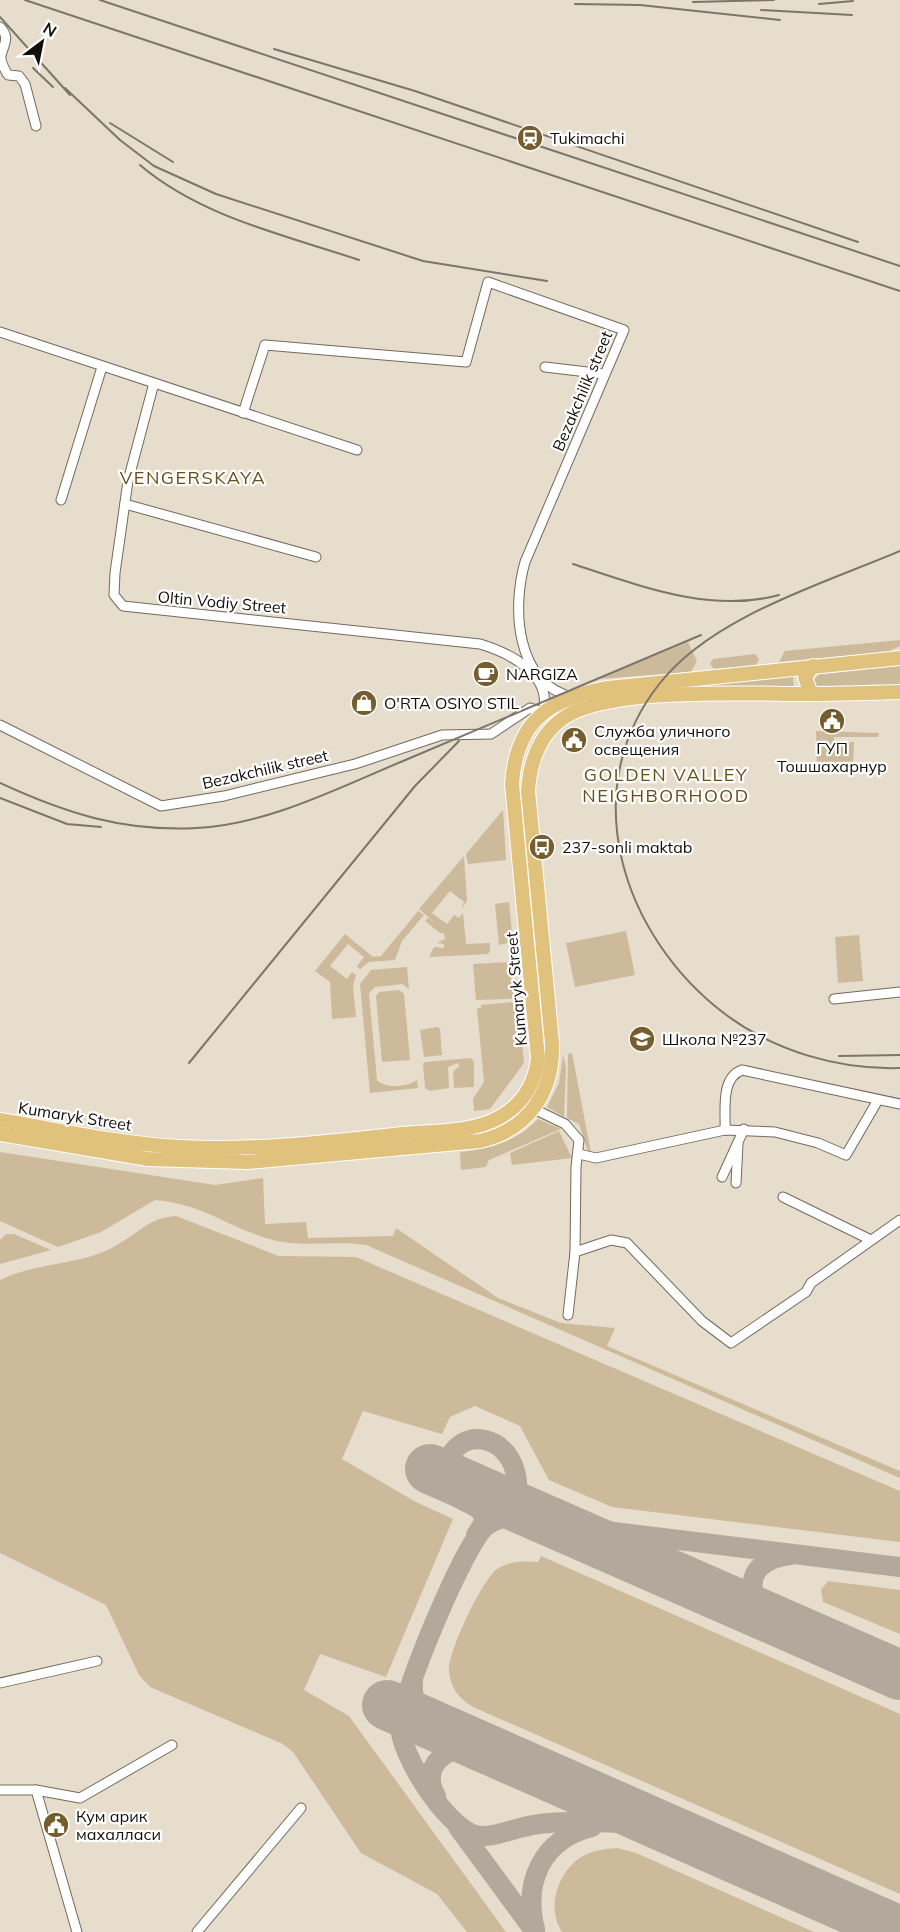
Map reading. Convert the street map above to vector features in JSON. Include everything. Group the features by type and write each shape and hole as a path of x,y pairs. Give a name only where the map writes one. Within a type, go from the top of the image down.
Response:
{"main road":[{"name":"Kumaryk Street","path":"0,1120 177,1147 244,1148 361,1139 476,1126 495,1120 518,1104 534,1079 538,1058 536,955 528,791 531,766 537,749 552,728 573,712 677,688 813,666 900,658"},
{"path":"810,694 805,680 813,666"},
{"name":"Kumaryk Street","path":"0,1134 179,1162 247,1162 488,1140 510,1129 534,1109 547,1084 552,1055 536,955 513,774 522,739 543,712 572,697 599,690 677,688 810,694 900,692"},
{"path":"361,1139 362,1153"}],"street":[{"path":"0,27 4,31 6,42 0,56 1,63 8,75 19,76 25,84 36,126"},
{"name":"Bezakchilik street","path":"243,413 265,345 466,362 488,282 624,330 523,570 518,609 524,645 538,677"},
{"path":"0,343 1,333 357,450"},
{"path":"61,500 102,367"},
{"path":"545,367 604,374"},
{"name":"Oltin Vodiy Street","path":"154,384 125,504 114,589 116,599 127,609 463,641 486,646 506,656 555,690 572,697"},
{"path":"125,504 316,557"},
{"path":"506,656 518,654 524,645"},
{"path":"538,677 544,694 543,712"},
{"name":"Bezakchilik street","path":"0,725 161,806 224,796 344,766 442,735 491,734 530,708 543,712"},
{"path":"834,999 900,992"},
{"path":"725,1130 728,1082 733,1075 742,1070 900,1104"},
{"path":"579,1154 596,1158 725,1130 744,1129 800,1138 846,1155 878,1100"},
{"path":"534,1109 573,1131 579,1140 576,1167 575,1252 568,1315"},
{"path":"722,1177 744,1129"},
{"path":"736,1183 738,1144"},
{"path":"783,1197 871,1240"},
{"path":"575,1252 611,1240 627,1243 702,1321 731,1343 806,1292 811,1283 900,1220"},
{"path":"0,1683 97,1662"},
{"path":"0,1790 36,1790 80,1798 172,1745"},
{"path":"36,1790 77,1932"},
{"path":"197,1932 301,1808"}],"shaded area":[{"path":"900,640 900,646 888,652 779,662 785,651"},
{"path":"688,642 697,661 691,672 598,679"},
{"path":"755,654 759,659 756,665 714,669 710,664 713,659"},
{"path":"900,666 900,686 816,688 812,682 819,674"},
{"path":"793,676 794,688 688,688 688,686"},
{"path":"816,731 879,733 878,737 834,737 834,743 854,742 853,767 817,766"},
{"path":"503,810 506,860 468,864 466,854"},
{"path":"464,856 467,901 461,909 464,902 450,891 432,913 447,924 454,915 459,918 463,913 466,944 490,943 490,951 488,954 429,957 434,947 444,948 444,944 437,943 445,939 444,933 440,933 425,921 428,918 434,922 419,909"},
{"path":"509,902 513,942 499,945 495,904"},
{"path":"418,911 424,915 402,941 395,960 369,962 360,969 357,966 364,957 348,944 330,966 347,979 352,972 356,975 353,986 356,1017 332,1019 330,982 315,971 345,934 373,957 381,956"},
{"path":"626,931 635,975 575,987 566,943"},
{"path":"859,935 863,981 838,983 835,937"},
{"path":"510,962 513,996 511,999 476,1000 473,964"},
{"path":"407,967 409,989 402,984 375,987 369,993 377,1080 385,1085 397,1086 417,1080 418,1088 370,1093 360,984 371,970"},
{"path":"399,990 404,994 410,1060 382,1062 376,996 379,992"},
{"path":"516,1003 519,1011 524,1063 490,1109 474,1111 473,1099 484,1082 477,1008 481,1008 481,1005"},
{"path":"437,1027 440,1029 442,1055 424,1057 420,1030"},
{"path":"572,1053 591,1153 587,1149 579,1124 567,1118 568,1054"},
{"path":"563,1055 566,1068 564,1117 547,1107 559,1083"},
{"path":"471,1058 474,1062 474,1087 454,1088 453,1072 459,1066 458,1063 448,1067 449,1088 430,1091 425,1088 423,1064 425,1062"},
{"path":"538,1119 561,1129 489,1160 486,1167 461,1170 460,1152 502,1143 530,1127"},
{"path":"559,1131 572,1158 512,1165 510,1153"},
{"path":"0,1152 215,1185 263,1178 265,1224 306,1222 308,1238 393,1236 396,1228 498,1298 561,1323 615,1328 607,1346 900,1471 900,1478 366,1245 273,1240 243,1230 188,1206 155,1200 101,1232 58,1247 0,1221"},
{"path":"176,1216 279,1256 356,1257 900,1491 900,1542 612,1507 549,1480 520,1426 475,1406 450,1417 442,1434 363,1411 342,1459 416,1502 453,1519 386,1677 320,1654 304,1690 349,1716 506,1932 467,1932 437,1894 361,1853 293,1752 283,1744 150,1687 139,1675 106,1605 0,1553 0,1280 28,1270 73,1261 101,1252 123,1242 151,1223"},
{"path":"6,1234 14,1234 51,1250 0,1264 0,1240"},
{"path":"541,1556 900,1714 900,1894 473,1707 463,1700 453,1687 449,1669 450,1660 475,1600 497,1569 512,1563 538,1562"},
{"path":"828,1581 900,1590 900,1634 823,1602 821,1590"},
{"path":"617,1848 636,1853 814,1932 562,1932 557,1922 555,1900 562,1878 576,1861 585,1855"}],"taxiway":[{"path":"476,1535 483,1524 484,1515 479,1509 453,1493 446,1476 450,1458 459,1445 472,1440 486,1440 499,1447 510,1459 516,1478 516,1502 509,1512 499,1519"},
{"path":"543,1518 520,1515 506,1517 486,1526 476,1538 435,1622 410,1685 400,1726 402,1739 416,1771 438,1804 463,1829 475,1835 493,1835 538,1824 553,1823 656,1824"},
{"path":"557,1525 900,1567"},
{"path":"782,1624 760,1605 754,1594 753,1584 755,1574 762,1565 790,1555"},
{"path":"413,1683 414,1699 420,1712 443,1730"},
{"path":"436,1796 431,1784 431,1773 443,1756 464,1747 488,1750"},
{"path":"458,1827 535,1932"},
{"path":"535,1929 532,1895 540,1865 560,1841 592,1827"}],"runway":[{"path":"430,1469 900,1675"},
{"path":"387,1705 900,1931"}],"railway":[{"path":"25,0 900,291"},
{"path":"100,0 900,266"},
{"path":"693,2 774,0"},
{"path":"819,4 853,1"},
{"path":"575,4 640,5 780,20"},
{"path":"761,10 852,15"},
{"path":"0,17 70,95"},
{"path":"274,49 415,91 858,242"},
{"path":"33,68 53,87"},
{"path":"65,88 120,140 154,166 216,194 423,261 547,281"},
{"path":"110,123 173,162"},
{"path":"140,165 164,183 217,211 273,233 359,260"},
{"path":"900,551 771,604 739,620 682,659 660,683 634,725 620,769 616,815 622,860 637,904 660,945 689,982 725,1014 744,1027 786,1048 831,1062 854,1066 900,1068"},
{"path":"573,564 649,588 701,599 753,600 779,595"},
{"path":"0,783 71,811 144,827 197,828 250,820 328,793 701,635"},
{"path":"189,1063 415,786 459,741"},
{"path":"0,798 67,824 101,827"},
{"path":"839,1056 900,1055"}],"place":[{"name":"Tukimachi","path":"530,138"},
{"name":"NARGIZA","path":"486,674"},
{"name":"O'RTA OSIYO STIL","path":"364,703"},
{"name":"ГУП Тошшахарнур","path":"832,721"},
{"name":"Служба уличного освещения","path":"574,740"},
{"name":"237-sonli maktab","path":"542,847"},
{"name":"Школа №237","path":"642,1039"},
{"name":"Кум арик махалласи","path":"56,1825"}],"district":[{"name":"VENGERSKAYA","path":"193,477"},
{"name":"GOLDEN VALLEY NEIGHBORHOOD","path":"666,784"}]}
